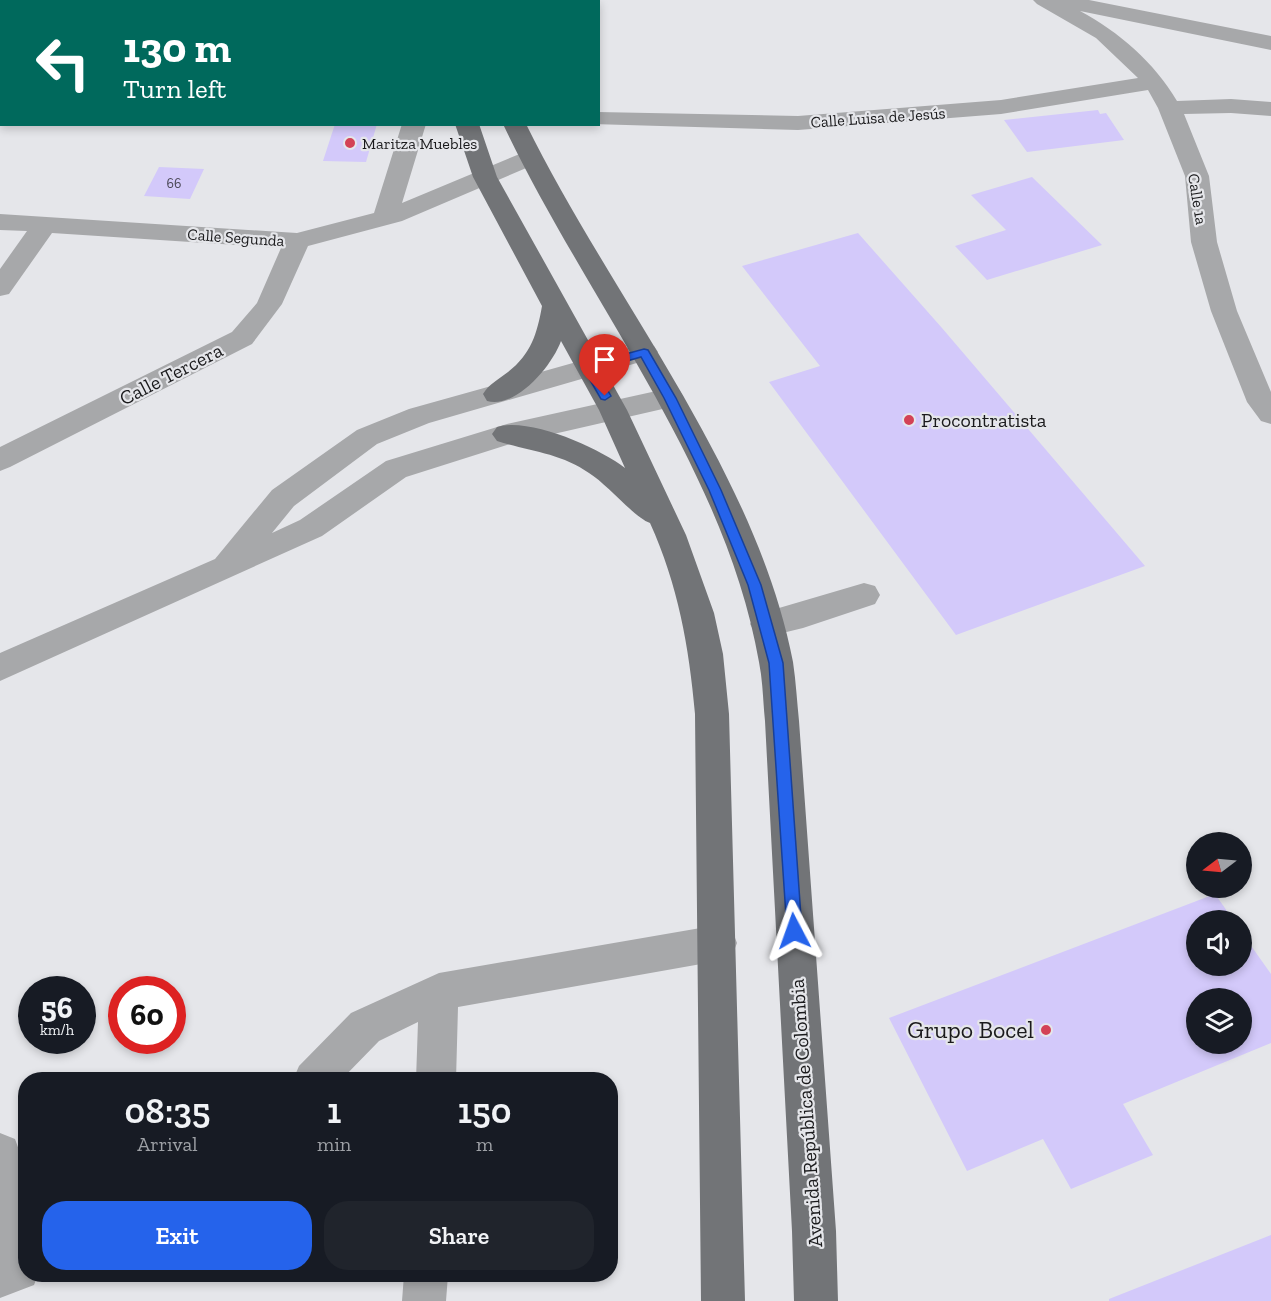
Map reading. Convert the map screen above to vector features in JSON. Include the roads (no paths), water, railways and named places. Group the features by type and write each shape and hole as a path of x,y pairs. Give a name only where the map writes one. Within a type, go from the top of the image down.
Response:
{"main road":[{"path":"468,126 485,177 613,410 671,535 698,613 706,654 713,725 723,1301"},
{"name":"Avenida República de Colombia","path":"515,126 530,158 670,398 736,537 766,624 776,663 782,721 814,1231 816,1301"},
{"path":"497,394 531,369 544,353 551,335 556,305"},
{"path":"507,434 568,449 610,472 640,499 671,535"}],"street":[{"name":"Calle 1a","path":"1044,0 1104,33 1155,82 1170,108 1197,176 1204,243 1224,311 1261,402 1271,414"},
{"path":"1060,0 1271,43"},
{"name":"Calle Luisa de Jesús","path":"600,119 798,123 1001,107 1155,82"},
{"path":"1170,108 1231,106 1271,109"},
{"path":"385,218 413,126"},
{"name":"Calle Segunda","path":"0,222 297,242 385,218 530,158"},
{"path":"0,288 45,225"},
{"name":"Calle Tercera","path":"0,460 242,338 260,321 270,306 297,242"},
{"path":"226,567 283,498 367,437 419,416 644,352"},
{"path":"0,668 311,528 396,469 507,434 670,398"},
{"path":"367,437 396,469"},
{"path":"766,624 803,615 864,595"},
{"path":"321,1072 366,1027 439,992 718,943"},
{"path":"436,1072 439,992"},
{"path":"0,1154 15,1270"},
{"path":"424,1301 425,1282"}],"place":[{"name":"Maritza Muebles","path":"350,143"},
{"name":"Procontratista","path":"909,420"},
{"name":"Grupo Bocel","path":"1046,1030"}]}
